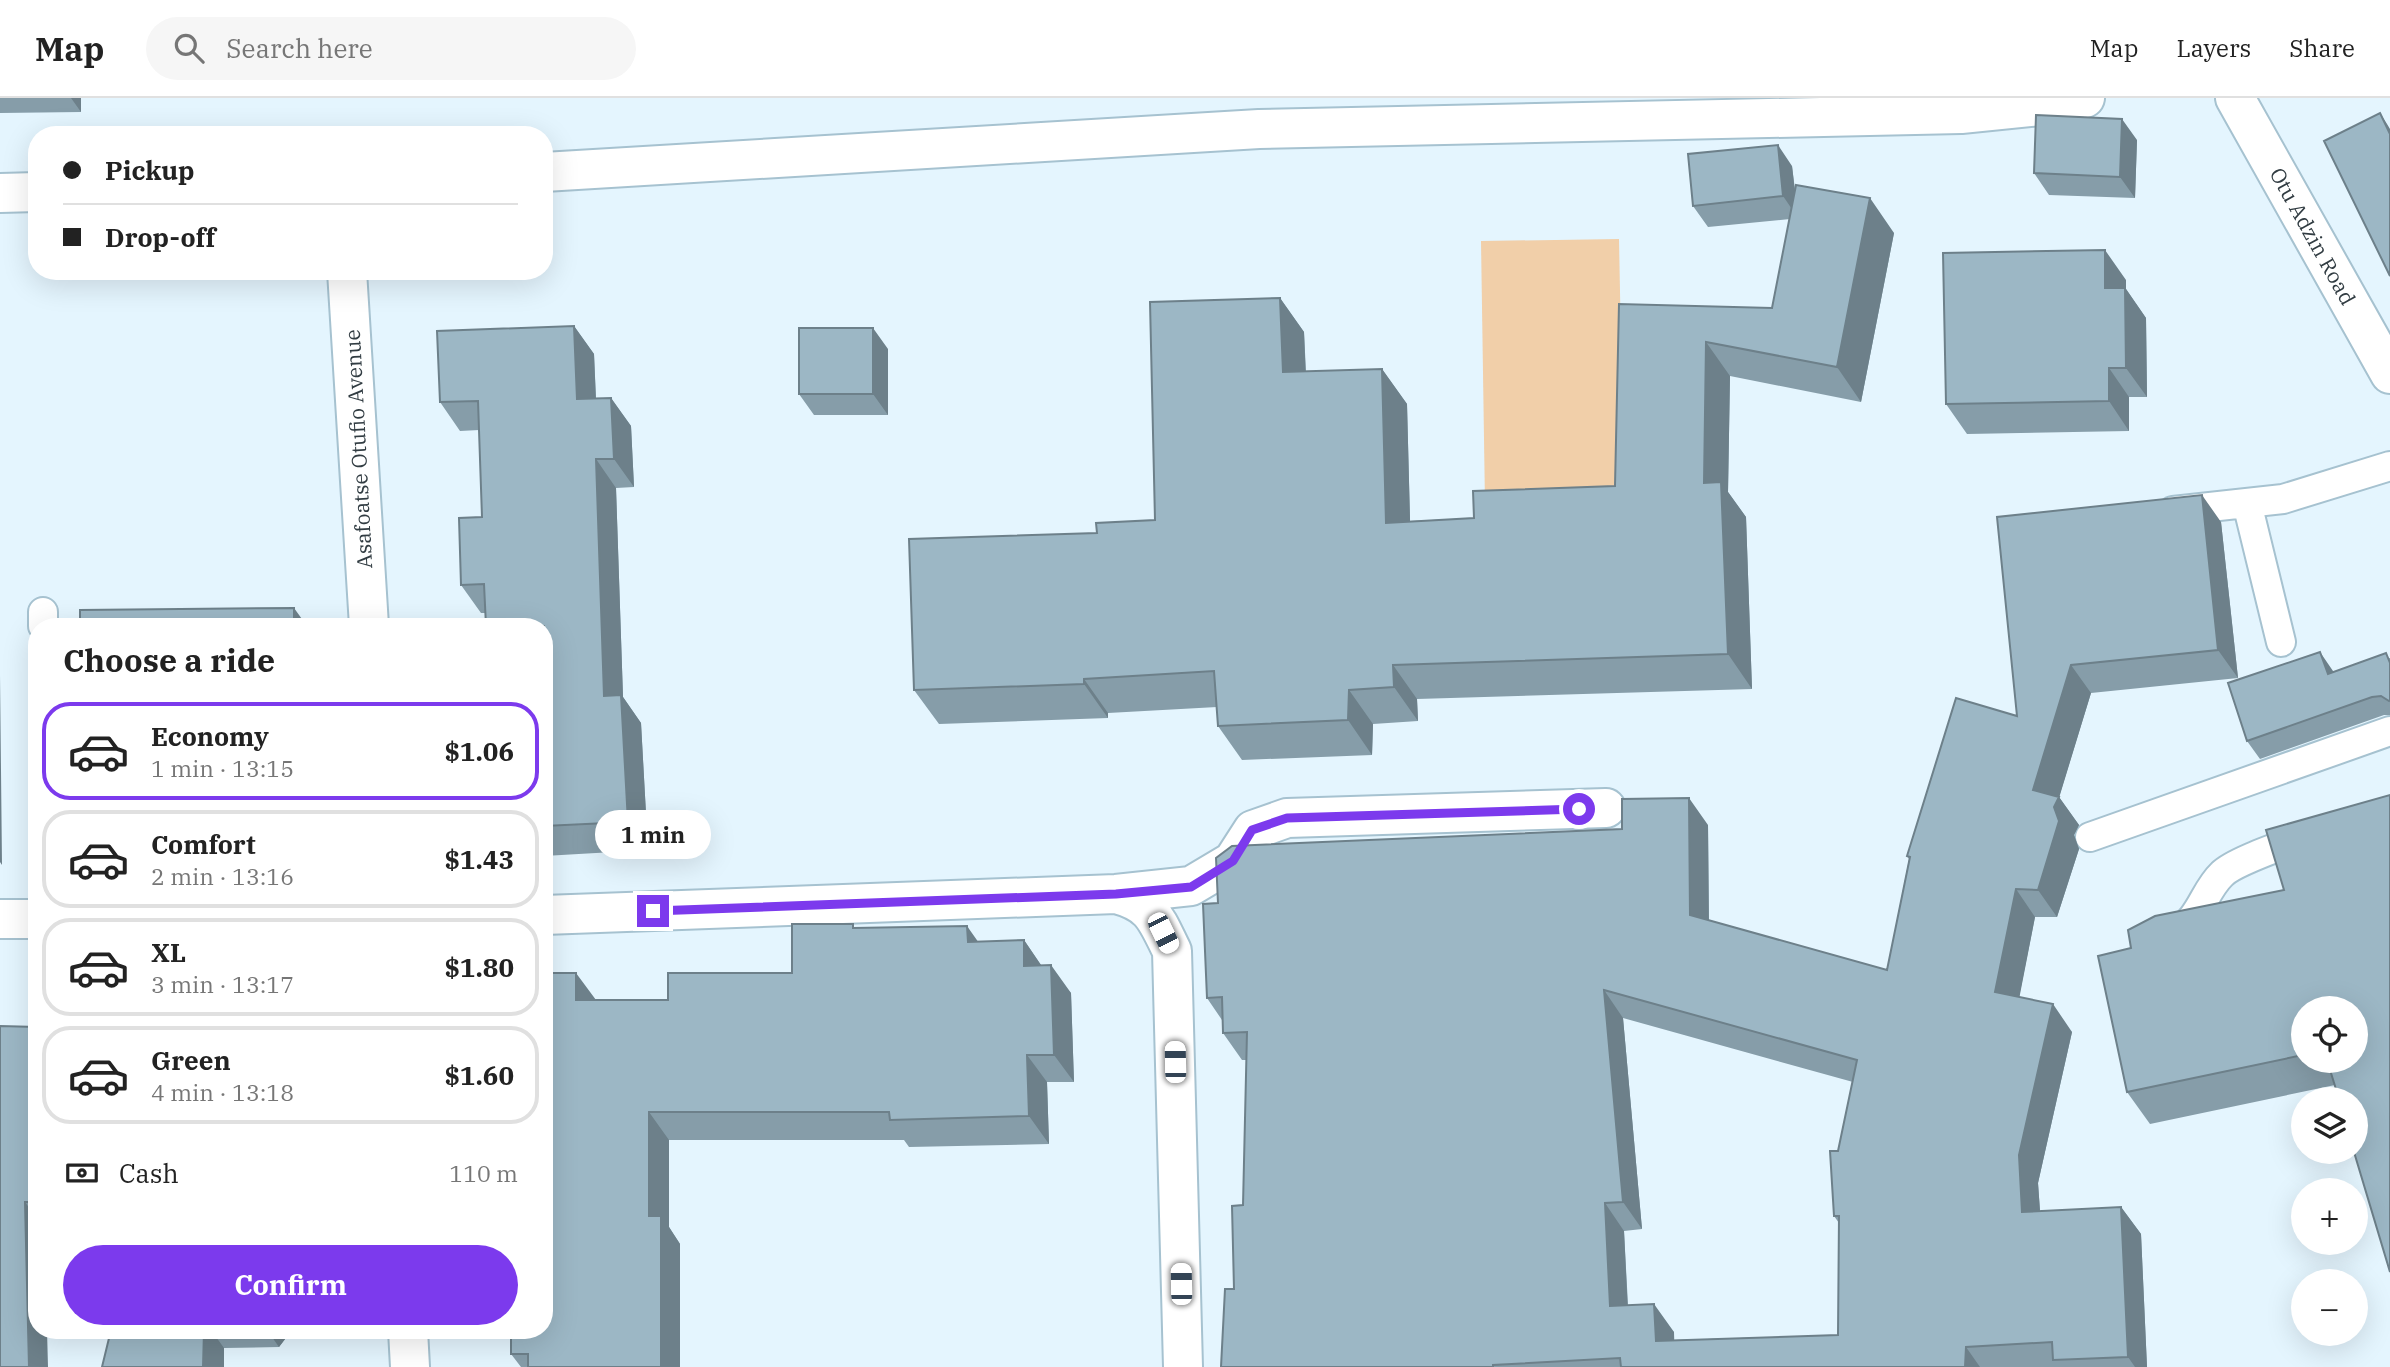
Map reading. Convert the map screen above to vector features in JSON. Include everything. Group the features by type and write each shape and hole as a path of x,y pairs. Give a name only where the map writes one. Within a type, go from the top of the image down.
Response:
{"street":[{"path":"553,171 1256,113 1695,109 1961,114 2062,104 2085,98"},
{"name":"Otu Adzin Road","path":"2235,98 2388,367"},
{"path":"0,193 28,192"},
{"name":"Asafoatse Otufio Avenue","path":"348,280 369,618"},
{"path":"553,915 1116,894 1191,887 1233,861 1252,830 1287,818 1606,808"},
{"path":"1116,894 1138,900 1154,914 1172,951 1183,1367"},
{"path":"0,919 28,919"},
{"path":"408,1339 410,1367"}],"lane":[{"path":"2151,513 2283,499 2390,466"},
{"path":"2247,503 2281,642"},
{"path":"2090,837 2390,731"},
{"path":"2151,944 2186,927 2223,872 2326,828"}],"shaded area":[{"path":"1619,239 1624,501 1485,504 1481,241"}],"building":[{"path":"2380,113 2390,134 2390,276 2324,141"},
{"path":"2036,115 2122,119 2120,177 2034,173"},
{"path":"1778,145 1783,196 1693,206 1688,154"},
{"path":"1796,185 1870,198 1837,367 1706,342 1704,483 1721,482 1728,654 1393,665 1394,687 1349,690 1348,720 1218,726 1214,671 1084,679 1084,684 914,690 909,539 1097,533 1096,523 1155,520 1150,302 1280,298 1283,372 1382,369 1386,523 1474,518 1473,491 1615,486 1619,304 1772,308"},
{"path":"2105,250 2105,288 2125,288 2126,368 2109,368 2109,401 1946,404 1943,253"},
{"path":"574,326 577,399 611,398 614,459 596,459 604,696 621,695 628,822 553,826 553,618 486,618 484,584 461,585 459,518 482,517 478,401 440,402 437,331"},
{"path":"799,328 873,328 873,394 799,394"},
{"path":"2202,495 2218,650 2071,665 2033,790 2059,797 2054,807 2059,821 2038,890 2016,889 1995,992 2053,1004 2019,1155 2022,1212 2121,1207 2128,1357 2053,1360 2052,1342 1966,1347 1965,1367 1621,1367 1620,1358 1493,1367 1221,1367 1225,1289 1234,1289 1232,1206 1243,1205 1247,1032 1223,1033 1222,997 1207,998 1203,904 1218,903 1216,858 1232,846 1622,829 1622,799 1689,798 1690,915 1887,970 1910,857 1907,856 1956,698 2017,716 1997,517","holes":["1604,990 1857,1060 1838,1151 1830,1151 1834,1216 1839,1216 1838,1335 1656,1341 1654,1304 1610,1306 1605,1203 1623,1202"]},
{"path":"294,608 294,618 80,618 80,610"},
{"path":"2320,652 2328,674 2386,653 2390,663 2390,700 2381,696 2372,697 2247,741 2228,683"},
{"path":"2390,795 2390,1272 2368,1199 2368,1178 2362,1178 2358,1164 2368,1164 2368,1087 2335,1087 2331,1073 2368,1073 2368,996 2291,996 2291,1058 2127,1092 2098,956 2131,948 2128,930 2155,916 2284,890 2266,830"},
{"path":"792,924 853,924 853,928 967,926 968,942 1024,940 1024,966 1051,965 1054,1055 1027,1055 1029,1116 890,1120 889,1112 649,1112 649,1216 661,1216 661,1367 528,1367 528,1354 511,1354 511,1339 553,1339 553,973 576,973 576,1000 668,1000 668,973 792,973"},
{"path":"0,1026 28,1027 28,1202 25,1202 29,1367 0,1367"},
{"path":"109,1339 204,1339 203,1367 102,1367"}],"route":[{"path":"653,911 1116,894 1191,887 1233,861 1252,830 1287,818 1579,809"}]}
